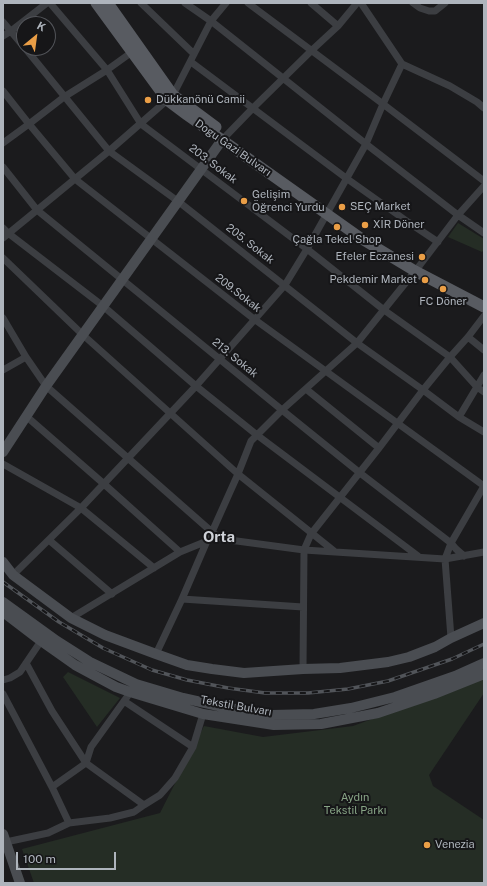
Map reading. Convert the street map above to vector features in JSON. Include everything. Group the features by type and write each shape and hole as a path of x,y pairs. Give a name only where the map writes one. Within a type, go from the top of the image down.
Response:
{"main road":[{"path":"105,5 132,52 170,98 328,212 363,235 484,307"},
{"path":"105,5 170,98"},
{"path":"3,452 82,334 224,137"},
{"path":"418,268 484,299"},
{"path":"3,562 13,575 71,618 105,635 187,665 244,672 340,668 388,662 409,657 434,647 484,623"},
{"name":"Tekstil Bulvarı","path":"3,602 90,662 133,688 203,714 274,725 321,724 378,713 434,694 484,674"},
{"name":"Tekstil Bulvarı","path":"3,612 75,665 116,687 133,688 223,707 272,715 314,714 351,708 395,697 455,676 484,663"},
{"path":"4,838 19,883"}],"street":[{"path":"3,36 48,3"},
{"name":"203. Sokak","path":"48,3 107,70 141,124 307,249 384,310 450,357 477,387 484,392"},
{"path":"141,3 194,54"},
{"path":"185,3 211,20 366,144 458,215 484,233"},
{"path":"6,236 109,151 170,98 191,62 211,20 226,3"},
{"path":"248,3 484,181"},
{"path":"311,3 338,26"},
{"path":"224,137 338,26 357,3"},
{"path":"361,3 402,64 450,86 477,102 484,108"},
{"path":"413,3 420,8 429,11 435,11 445,3"},
{"name":"205. Sokak","path":"3,22 16,38"},
{"path":"3,143 64,97 107,70 132,52"},
{"name":"205. Sokak","path":"31,56 109,151 178,202 357,342 459,417 484,432"},
{"path":"191,62 346,178 438,242"},
{"path":"13,575 82,508 220,360 285,285 366,144 402,64"},
{"name":"209.Sokak","path":"3,91 75,179 254,319 484,486"},
{"name":"213. Sokak","path":"3,167 37,210 282,410 451,543 464,556"},
{"path":"156,654 182,599 251,442 257,434 282,410 357,342 418,268 458,215 484,186"},
{"path":"3,228 6,236 103,306 196,386 419,557"},
{"path":"3,258 82,334 238,474 334,551"},
{"path":"303,669 304,550 311,534 423,390 484,316"},
{"path":"3,318 26,357 46,386 212,532 222,539 304,550 445,559 484,552"},
{"path":"468,337 484,350"},
{"path":"3,370 26,357"},
{"path":"459,417 484,375"},
{"path":"306,389 379,448"},
{"path":"26,416 180,552"},
{"path":"3,464 82,508 154,568"},
{"path":"451,638 445,559 451,543 484,486"},
{"path":"49,540 112,594"},
{"path":"71,618 180,552 207,541"},
{"path":"182,599 304,607"},
{"path":"3,680 20,672 41,641"},
{"path":"26,663 52,711 86,763 144,805"},
{"path":"52,787 86,763 91,747 133,688"},
{"path":"3,694 52,787 69,823"},
{"path":"124,701 193,747"},
{"path":"4,838 48,833 69,823 110,818 134,812 160,795 175,778 193,747 203,714"}],"green space":[{"path":"458,223 484,239 484,250 482,252 448,237"},
{"path":"68,672 120,698 97,727 63,677"},
{"name":"Aydın Tekstil Parkı","path":"484,678 484,693 429,775 433,786 484,820 484,883 34,883 22,849 160,813 204,726 263,737 353,726"}],"railway":[{"path":"3,582 59,622 103,648 152,670 187,680 265,693 308,693 348,689 388,681 452,659 484,644"}],"place":[{"name":"Dükkanönü Camii","path":"148,100"},
{"name":"Gelişim Öğrenci Yurdu","path":"244,201"},
{"name":"SEÇ Market","path":"342,207"},
{"name":"XİR Döner","path":"365,225"},
{"name":"Çağla Tekel Shop","path":"337,227"},
{"name":"Efeler Eczanesi","path":"422,257"},
{"name":"Pekdemir Market","path":"425,280"},
{"name":"FC Döner","path":"443,289"},
{"name":"Venezia","path":"427,845"}],"district":[{"name":"Orta","path":"219,537"}]}
